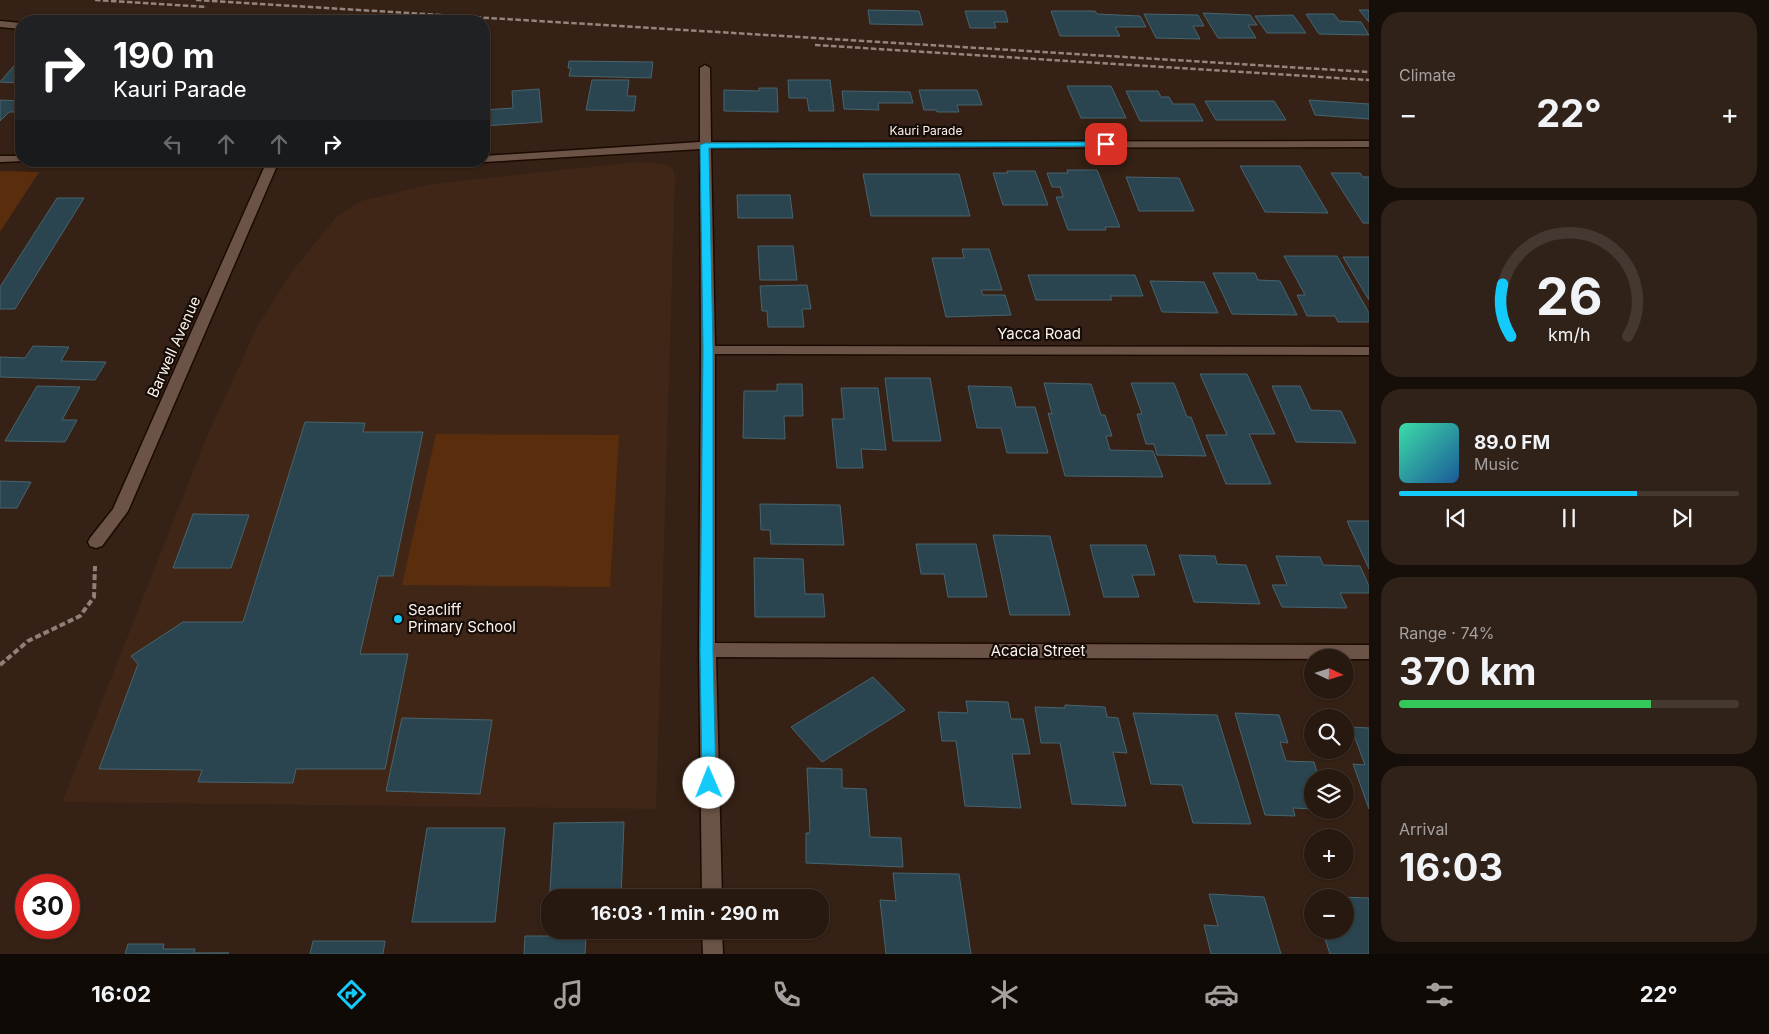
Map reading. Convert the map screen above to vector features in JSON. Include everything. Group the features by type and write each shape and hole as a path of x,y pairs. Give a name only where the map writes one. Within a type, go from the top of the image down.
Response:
{"street":[{"path":"0,24 15,25"},
{"path":"705,68 708,350 707,650 712,889"},
{"name":"Kauri Parade","path":"490,159 705,145 1369,144"},
{"path":"0,159 15,159"},
{"name":"Barwell Avenue","path":"96,542 120,511 270,167"},
{"name":"Yacca Road","path":"708,350 1369,351"},
{"name":"Acacia Street","path":"707,650 1369,652"},
{"path":"712,939 713,954"}],"path":[{"path":"0,665 28,641 80,616 94,597 96,542"}],"shaded area":[{"name":"Seacliff Primary School","path":"638,162 666,164 673,169 675,178 656,809 62,802 207,436 258,325 294,269 336,217 361,201 431,184"},
{"path":"0,171 39,172 0,232"},
{"path":"436,434 619,435 610,587 402,585"}],"building":[{"path":"868,10 919,11 923,25 870,24"},
{"path":"1359,10 1369,10 1369,22"},
{"path":"965,11 1005,11 1008,22 994,22 996,28 970,28"},
{"path":"1051,11 1095,11 1097,14 1140,16 1146,27 1115,27 1120,36 1060,36"},
{"path":"1203,13 1250,15 1257,25 1248,25 1256,38 1218,38"},
{"path":"1144,14 1198,15 1204,26 1193,26 1200,39 1156,38"},
{"path":"1306,14 1334,14 1339,21 1361,22 1369,35 1319,34"},
{"path":"1293,15 1306,33 1267,33 1255,16"},
{"path":"569,61 653,62 651,78 569,76 571,68 568,68"},
{"path":"15,65 15,83 0,82"},
{"path":"592,80 629,80 627,96 636,96 634,111 586,110"},
{"path":"788,80 830,80 834,111 809,111 807,98 789,98"},
{"path":"1067,86 1111,86 1126,118 1081,118"},
{"path":"759,88 777,88 778,112 724,111 724,90 759,91"},
{"path":"539,89 542,122 490,126 490,110 513,108 512,91"},
{"path":"919,90 977,90 982,105 957,105 959,112 924,110"},
{"path":"842,91 910,92 913,103 878,103 879,110 844,109"},
{"path":"1126,91 1158,91 1161,97 1169,97 1173,104 1194,104 1203,121 1140,121"},
{"path":"0,100 15,101 15,112 9,112 0,121"},
{"path":"1309,100 1369,104 1369,119 1315,115"},
{"path":"1205,101 1274,101 1286,120 1216,120"},
{"path":"1240,166 1300,166 1328,213 1265,212"},
{"path":"1067,170 1097,170 1120,227 1105,227 1106,230 1068,230 1056,197 1063,197 1060,187 1052,187 1047,173 1068,173"},
{"path":"1007,171 1035,171 1048,205 1003,205 993,173 1008,173"},
{"path":"1331,173 1360,173 1363,177 1369,177 1369,223 1363,223"},
{"path":"863,174 959,174 970,216 871,216"},
{"path":"1126,177 1179,178 1194,211 1139,211"},
{"path":"737,195 790,195 793,218 738,218"},
{"path":"57,198 84,198 15,309 0,309 0,287"},
{"path":"758,246 793,246 797,280 760,280"},
{"path":"962,249 989,249 1002,290 981,290 983,295 1005,295 1011,315 946,317 932,258 964,258"},
{"path":"1284,256 1337,256 1369,313 1369,322 1338,322 1335,316 1307,316 1297,295 1305,295"},
{"path":"1343,257 1369,257 1369,300"},
{"path":"1213,273 1255,273 1258,280 1280,281 1297,315 1232,314"},
{"path":"1028,275 1135,275 1143,296 1110,296 1112,300 1036,300"},
{"path":"1150,281 1204,282 1218,313 1162,312"},
{"path":"807,285 811,309 802,309 804,327 768,327 767,311 762,311 760,286"},
{"path":"33,346 69,347 61,361 106,362 95,380 0,377 0,357 25,358"},
{"path":"1200,374 1247,374 1275,434 1249,434 1271,484 1226,484 1206,435 1227,435"},
{"path":"885,378 930,378 941,441 893,441"},
{"path":"1044,383 1091,384 1101,415 1105,415 1112,436 1106,436 1110,450 1153,451 1163,477 1065,476 1048,413 1052,414"},
{"path":"1131,383 1174,383 1187,417 1191,417 1206,456 1157,455 1154,444 1146,444 1137,414 1142,414"},
{"path":"777,384 802,384 803,416 784,416 785,439 743,438 744,391 777,391"},
{"path":"37,386 80,387 62,420 77,420 65,442 5,441"},
{"path":"968,386 1011,387 1016,407 1035,407 1048,453 1007,453 1001,428 977,428"},
{"path":"1272,386 1300,386 1311,410 1341,411 1356,443 1296,442"},
{"path":"841,388 878,388 886,450 861,449 863,468 837,468 832,419 844,419"},
{"path":"305,422 365,423 363,432 423,432 393,576 378,576 360,654 408,654 385,769 296,769 293,783 198,782 202,770 99,769 138,664 131,656 183,622 243,622"},
{"path":"0,481 31,482 17,508 0,508"},
{"path":"760,504 840,505 844,545 771,544 770,530 761,530"},
{"path":"193,514 249,515 231,568 173,568"},
{"path":"1347,521 1369,521 1369,569"},
{"path":"993,535 1050,536 1070,615 1010,615"},
{"path":"916,544 976,544 987,597 948,597 944,574 921,574"},
{"path":"1090,545 1146,545 1155,575 1132,575 1139,597 1104,597"},
{"path":"1179,555 1215,556 1217,564 1246,565 1260,604 1194,602"},
{"path":"1276,556 1320,557 1323,565 1360,566 1369,586 1369,593 1340,593 1347,608 1282,607 1272,585 1287,585"},
{"path":"754,558 803,559 805,594 823,594 825,617 755,617"},
{"path":"873,677 905,710 822,762 791,727"},
{"path":"966,701 1008,702 1011,719 1023,719 1030,754 1012,754 1021,808 965,806 956,741 942,741 938,712 968,713"},
{"path":"1065,705 1105,707 1107,717 1118,718 1127,753 1113,752 1126,806 1072,804 1060,743 1041,743 1035,707 1065,708"},
{"path":"1133,713 1217,715 1251,824 1193,823 1182,785 1151,784"},
{"path":"1235,713 1279,715 1288,743 1280,742 1286,761 1314,762 1316,769 1304,769 1304,809 1293,808 1295,816 1265,815"},
{"path":"402,718 492,720 480,794 386,791"},
{"path":"1354,727 1369,728 1369,809 1353,764 1365,765 1354,735"},
{"path":"807,768 842,769 842,788 866,789 870,837 901,838 903,867 806,863 806,833 810,833"},
{"path":"624,822 621,889 550,889 554,823"},
{"path":"427,828 505,828 495,922 412,922"},
{"path":"893,873 959,874 971,954 886,954 880,900 896,901"},
{"path":"1209,894 1264,897 1281,954 1211,954 1204,925 1218,926"},
{"path":"1354,897 1369,898 1369,954 1330,954 1325,939 1354,939"},
{"path":"525,936 541,936 541,939 586,939 585,954 524,954"},
{"path":"313,941 385,941 383,954 310,954"},
{"path":"128,944 164,944 163,949 195,949 194,953 229,953 125,954"}],"railway":[{"path":"95,0 207,7"},
{"path":"196,0 440,15"},
{"path":"490,18 1369,72"},
{"path":"815,45 1369,80"}],"place":[{"name":"Seacliff Primary School","path":"398,619"}],"route":[{"path":"709,783 707,650 708,350 705,145 1106,144"}]}
